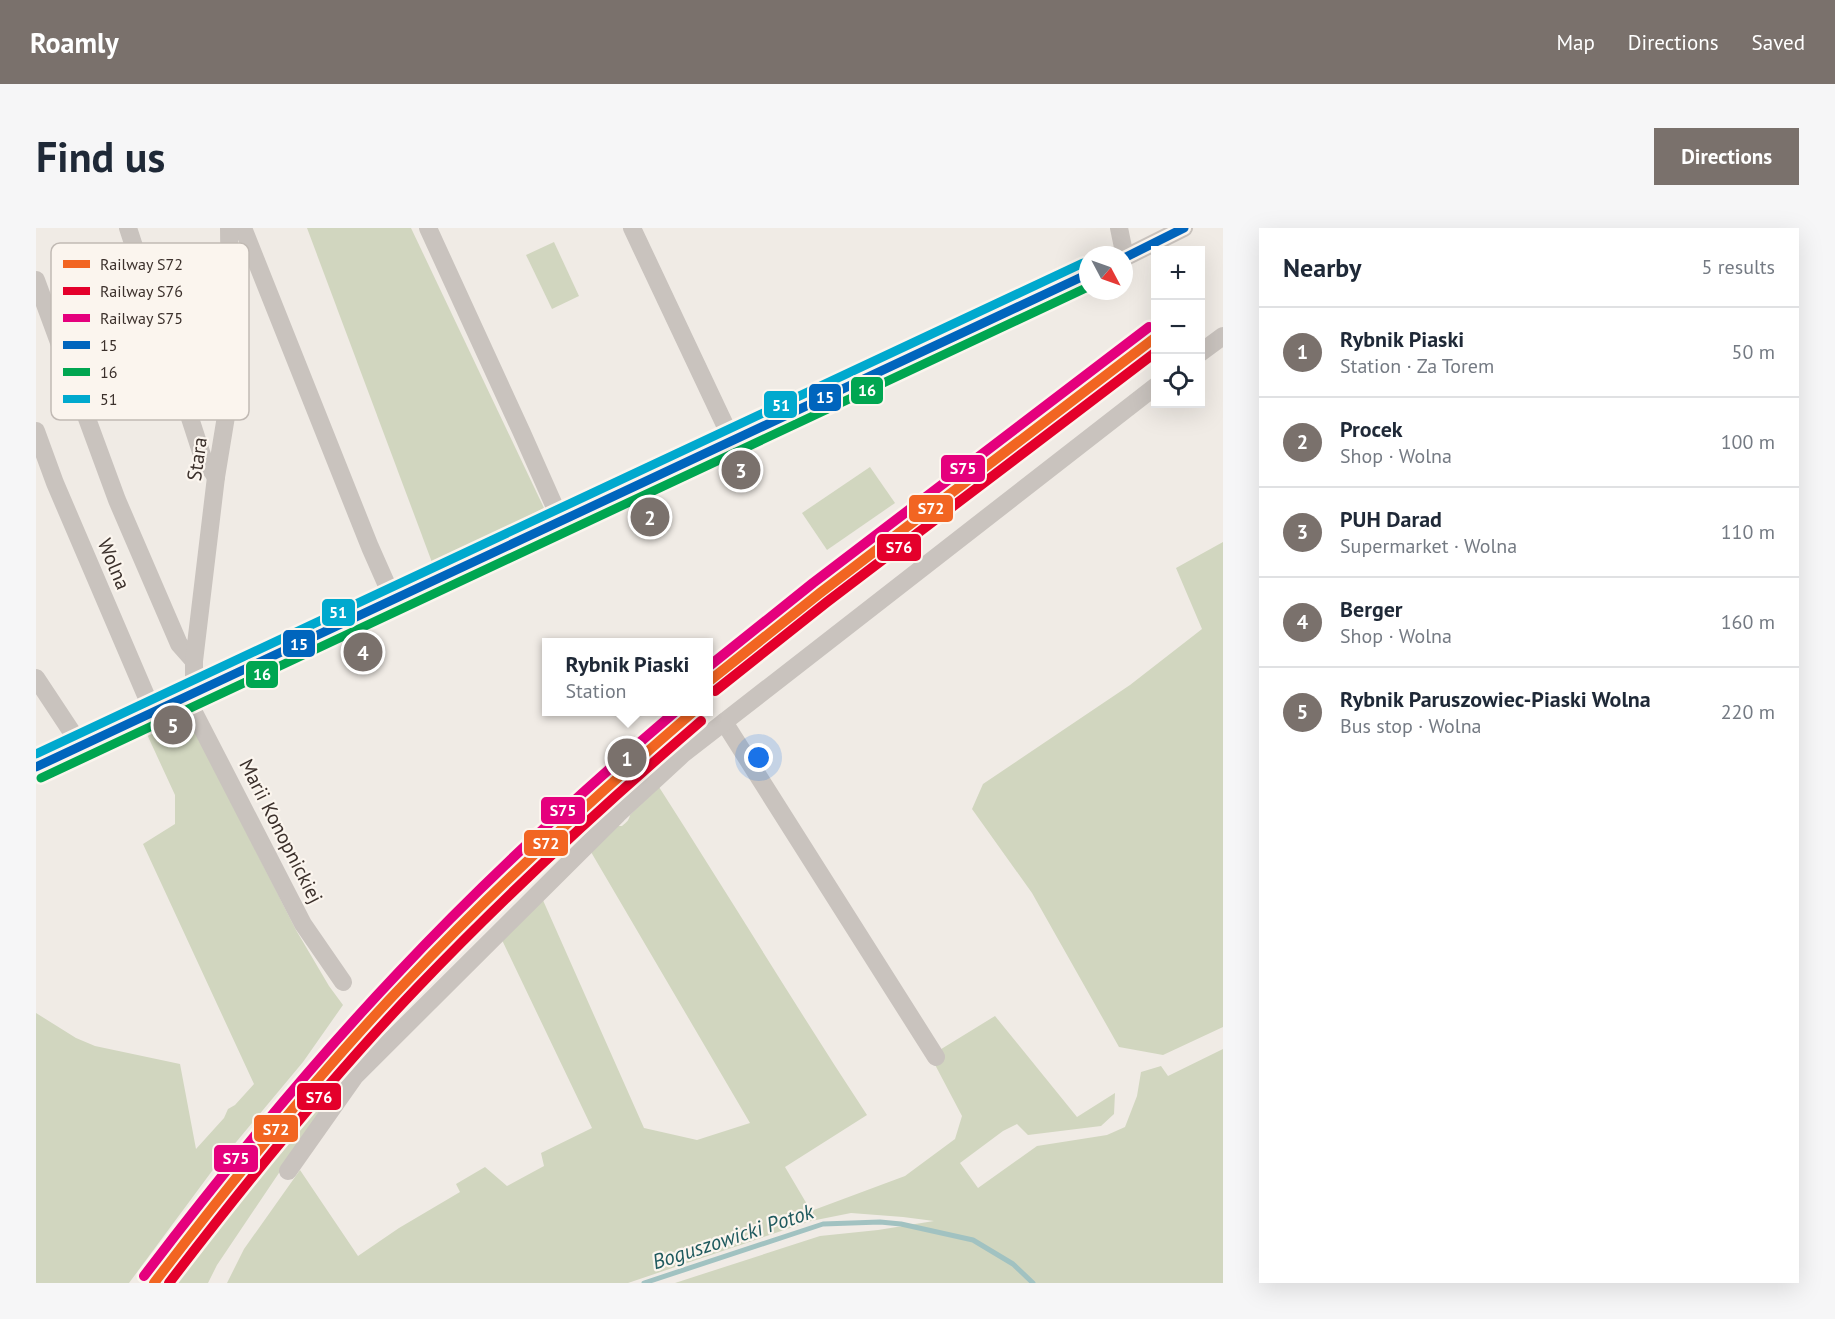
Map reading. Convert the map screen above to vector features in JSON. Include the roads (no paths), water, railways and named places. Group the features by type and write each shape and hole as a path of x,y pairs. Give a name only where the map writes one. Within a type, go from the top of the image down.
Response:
{"street":[{"path":"128,228 133,243"},
{"name":"Stara","path":"230,228 230,243"},
{"path":"243,228 249,243"},
{"path":"428,228 561,521"},
{"path":"632,228 732,440"},
{"path":"1119,228 1122,246"},
{"path":"1133,253 1184,228"},
{"path":"249,243 370,547 393,599"},
{"path":"36,767 1079,278"},
{"path":"36,280 51,321"},
{"path":"1205,349 1223,336"},
{"path":"288,1171 355,1076 618,814 683,754 1151,389"},
{"path":"88,420 117,500 179,644 194,661"},
{"path":"191,420 203,458 216,477"},
{"name":"Stara","path":"191,694 216,477 225,420"},
{"name":"Wolna","path":"36,431 55,483 153,712"},
{"path":"36,678 81,746"},
{"name":"Marii Konopnickiej","path":"191,694 303,924 343,982"},
{"path":"724,722 936,1057"}],"waterway":[{"name":"Boguszowicki Potok","path":"644,1283 823,1224 880,1222 901,1224 973,1240 1013,1264 1033,1283"}],"rail line":[{"name":"S75","path":"713,663 813,583 1149,327"},
{"name":"S72","path":"713,678 820,593 1151,341"},
{"name":"S76","path":"715,691 827,602 1153,354"},
{"name":"S75","path":"144,1276 267,1121 398,973 533,838 670,716"},
{"name":"S72","path":"154,1283 277,1128 374,1016 547,842 688,716"},
{"name":"S76","path":"169,1283 289,1132 417,988 556,851 701,721"}],"place":[{"name":"PUH Darad","path":"741,470"},
{"name":"Procek","path":"650,517"},
{"name":"Berger","path":"363,652"},
{"name":"Rybnik Paruszowiec-Piaski Wolna","path":"173,725"},
{"name":"Rybnik Piaski","path":"627,758"}]}
